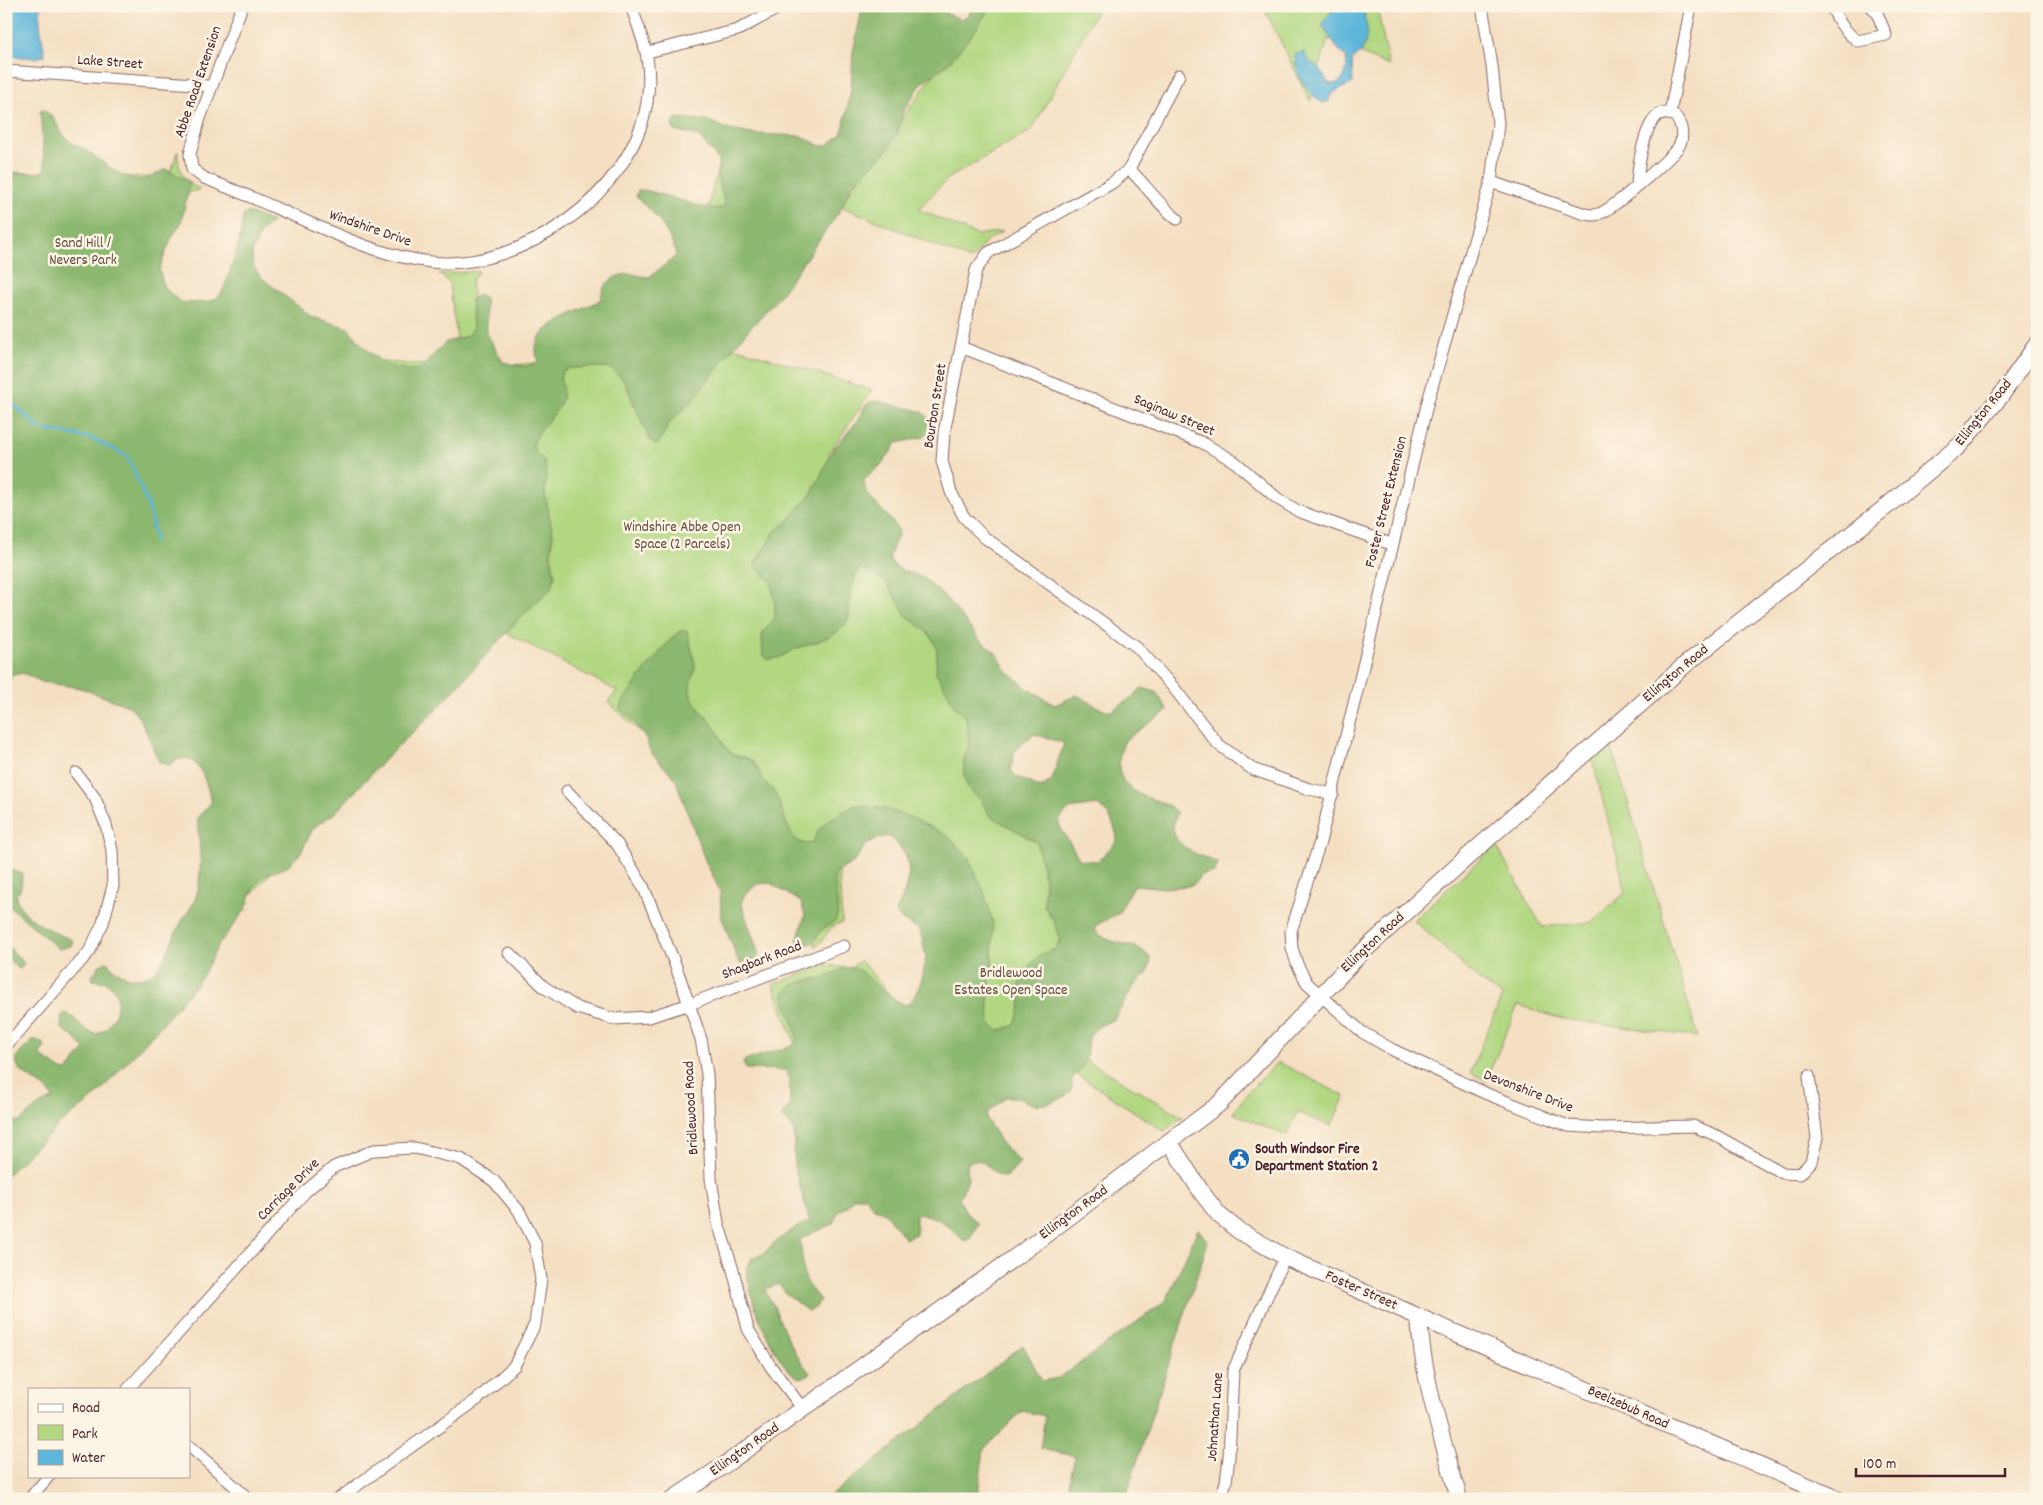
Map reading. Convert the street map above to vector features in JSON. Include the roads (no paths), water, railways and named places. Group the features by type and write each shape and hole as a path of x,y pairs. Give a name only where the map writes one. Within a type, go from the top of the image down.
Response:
{"main road":[{"name":"Ellington Road","path":"673,1499 803,1409 1220,1104 1365,949 1686,664 1881,511 1960,445 2000,397 2037,344"},
{"name":"Foster Street","path":"1170,1142 1202,1193 1219,1214 1240,1231 1285,1257 1419,1317"},
{"path":"1419,1317 1420,1340 1428,1380 1459,1499"},
{"name":"Beelzebub Road","path":"1419,1317 1838,1499"}],"street":[{"name":"Abbe Road Extension","path":"192,169 190,154 211,88 242,6"},
{"name":"Windshire Drive","path":"192,169 204,178 325,230 399,257 433,262 462,262 494,256 526,245 551,232 574,215 616,172 642,123 648,94 648,52 631,6"},
{"path":"648,52 738,30 782,6"},
{"name":"Foster Street Extension","path":"1320,996 1307,983 1297,964 1292,948 1291,931 1333,794 1391,544 1428,401 1479,231 1491,182 1498,124 1492,66 1482,6"},
{"path":"1670,113 1691,6"},
{"path":"1831,6 1840,25 1849,36 1858,41 1886,35 1877,13 1871,6"},
{"name":"Lake Street","path":"6,71 195,84 211,88"},
{"name":"Bourbon Street","path":"1180,75 1130,169 1112,183 988,253 976,270 944,433 942,461 951,492 964,517 984,537 1137,647 1173,687 1218,744 1252,769 1309,789 1333,794"},
{"path":"1491,182 1593,215 1603,212 1637,185 1675,152 1680,144 1682,135 1676,117 1670,113 1660,113 1650,123 1638,172 1637,185"},
{"path":"1130,169 1148,187 1164,209 1177,219"},
{"name":"Saginaw Street","path":"961,347 1203,442 1235,462 1278,499 1298,511 1391,544"},
{"path":"6,1046 89,952 104,923 113,886 112,850 106,825 95,798 76,774"},
{"name":"Bridlewood Road","path":"568,791 617,844 643,886 690,1004 701,1039 707,1074 711,1179 718,1223 733,1270 748,1329 771,1367 803,1409"},
{"name":"Shagbark Road","path":"509,953 544,987 578,1008 614,1019 649,1017 690,1004 844,946"},
{"name":"Devonshire Drive","path":"1320,996 1362,1032 1393,1050 1534,1113 1568,1126 1603,1128 1693,1126 1713,1134 1783,1173 1800,1174 1810,1162 1817,1138 1809,1076"},
{"name":"Carriage Drive","path":"129,1388 306,1191 334,1166 374,1150 415,1148 461,1159 494,1181 519,1211 536,1243 542,1279 535,1324 514,1366 478,1399 338,1499"},
{"name":"Johnathan Lane","path":"1220,1499 1226,1482 1229,1457 1233,1371 1285,1257"},
{"path":"190,1447 249,1499"},
{"path":"29,1499 47,1478"}],"water":[{"path":"6,6 43,6 40,9 40,25 45,56 35,58 7,56"},
{"path":"1335,6 1366,6 1364,19 1367,26 1367,35 1361,52 1352,60 1353,83 1332,94 1328,102 1322,103 1302,82 1295,62 1295,54 1304,52 1307,59 1320,69 1328,83 1334,84 1342,80 1346,72 1346,57 1337,48 1322,25"}],"waterway":[{"path":"6,349 9,400 40,429 91,438 127,456 149,507 155,540"}],"place":[{"name":"South Windsor Fire Department Station 2","path":"1239,1159"}],"park label":[{"name":"Sand Hill / Nevers Park","path":"83,252"},
{"name":"Windshire Abbe Open Space (2 Parcels)","path":"682,536"},
{"name":"Bridlewood Estates Open Space","path":"1011,982"}]}
